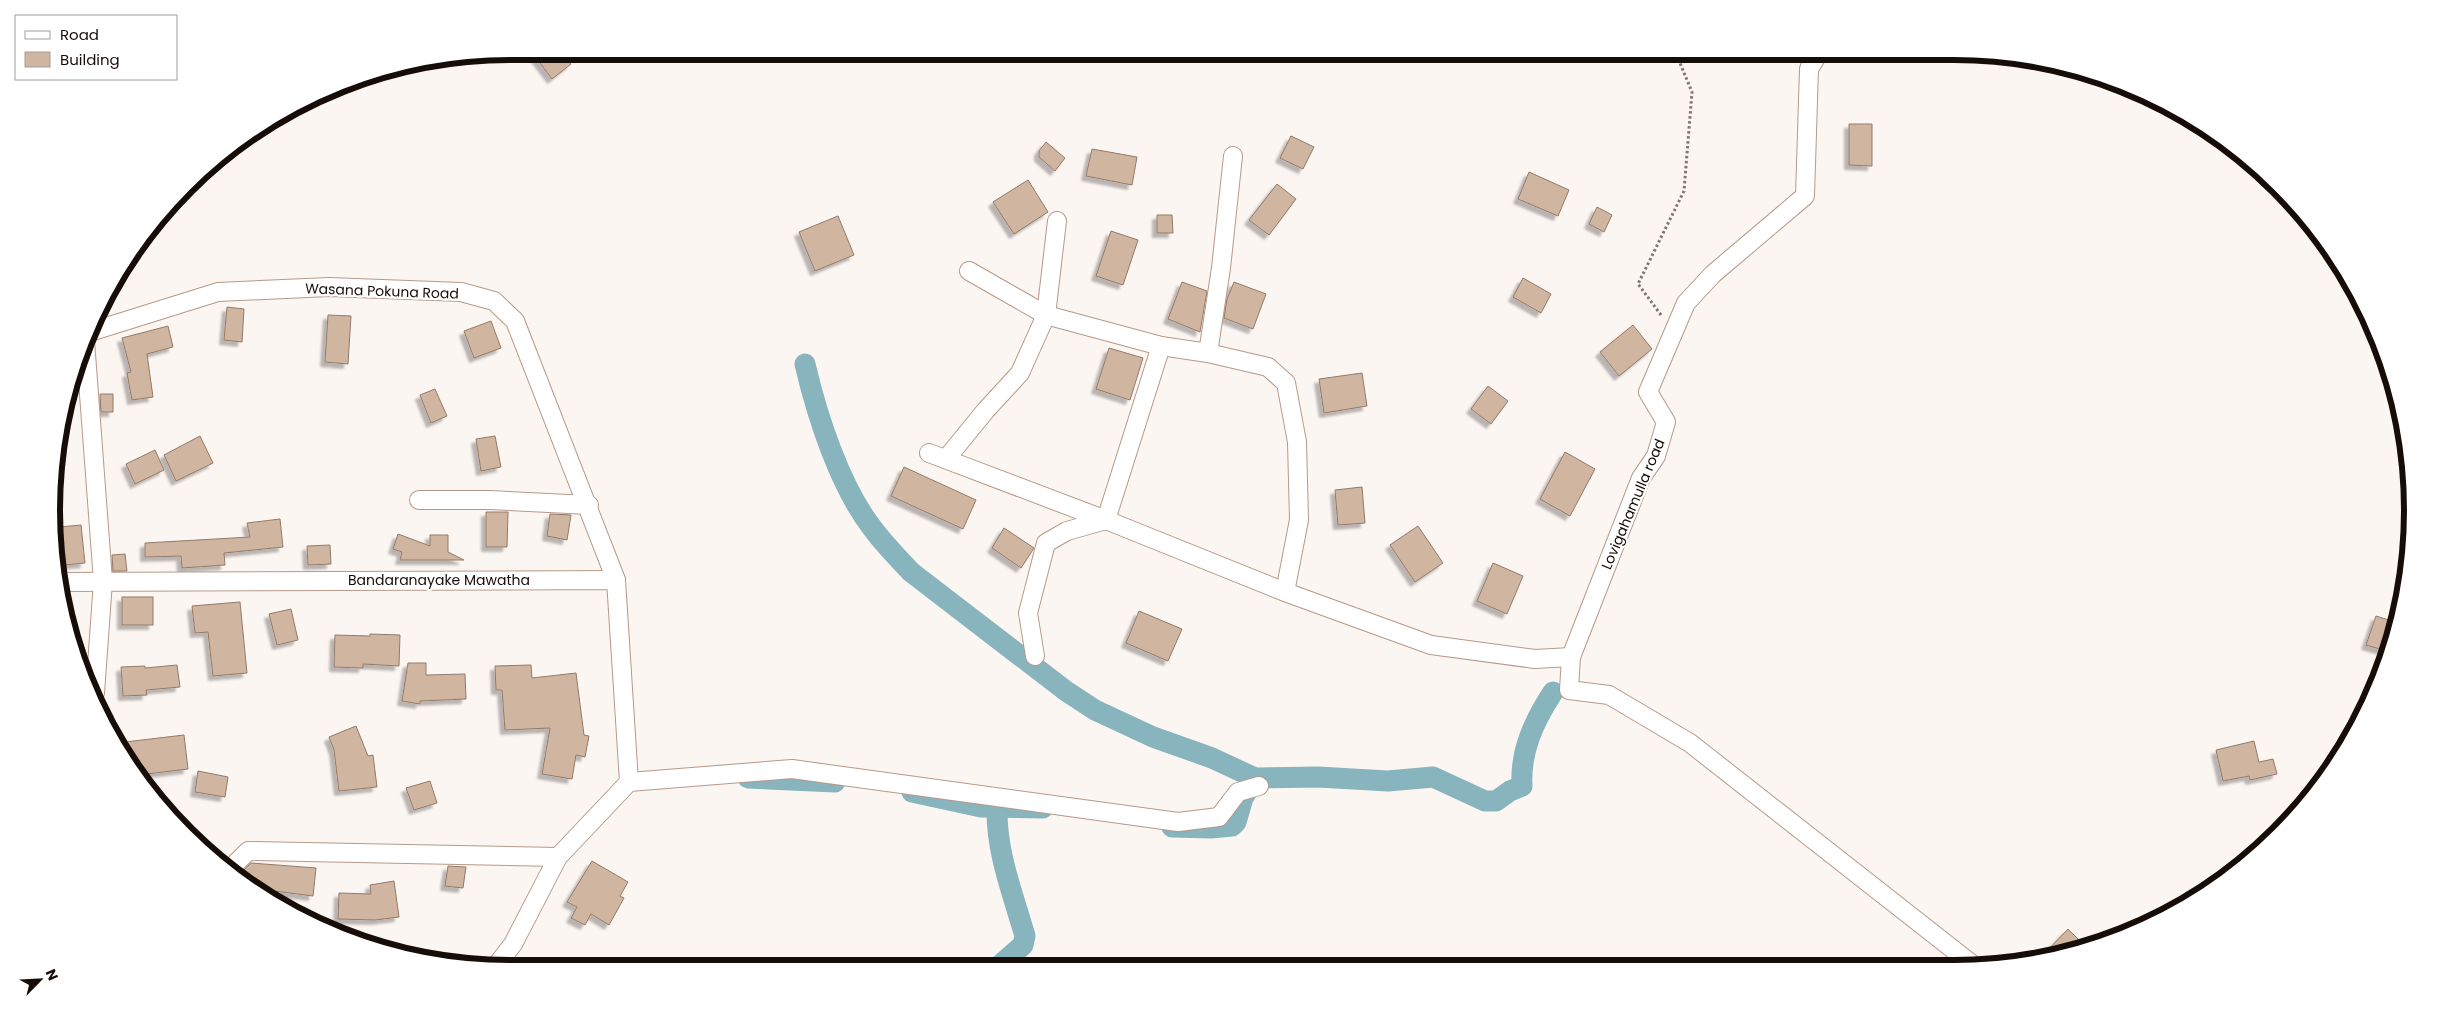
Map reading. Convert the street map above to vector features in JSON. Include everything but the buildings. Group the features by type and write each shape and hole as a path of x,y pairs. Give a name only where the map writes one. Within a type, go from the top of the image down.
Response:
{"street":[{"name":"Lovigahamulla road","path":"1814,60 1808,69 1805,196 1713,274 1686,303 1648,392 1666,422 1656,456 1641,478 1570,658 1569,690 1609,695 1690,743 1966,960"},
{"path":"1208,353 1221,268 1232,156"},
{"path":"946,460 986,410 1020,373 1046,315 1057,221"},
{"path":"969,271 1046,315 1161,346 1208,353 1268,367 1286,383 1297,442 1299,520 1285,592"},
{"name":"Wasana Pokuna Road","path":"98,330 218,292 328,287 461,292 494,302 515,321 589,505 616,580"},
{"path":"1106,520 1161,346"},
{"path":"86,359 104,582 96,688"},
{"path":"929,453 1106,520 1285,592 1431,645 1535,659 1570,658"},
{"path":"419,500 490,500 589,505"},
{"path":"1035,656 1028,613 1046,543 1066,530 1106,520"},
{"path":"616,580 629,782"},
{"name":"Bandaranayake Mawatha","path":"66,582 616,580"},
{"path":"501,960 513,944 558,857 629,782 792,769 1178,822 1219,817 1238,792 1259,786"},
{"path":"234,865 248,850 558,857"}],"path":[{"path":"1673,332 1638,284 1684,191 1692,92 1679,60"}],"waterway":[{"path":"805,364 823,428 840,472 861,512 877,535 896,556 911,572 1066,691 1095,710 1153,737 1212,758 1255,778 1318,777 1388,781 1433,777 1485,801 1496,801 1510,791 1522,786 1523,761 1526,749 1534,725 1553,692"},
{"path":"748,778 835,782"},
{"path":"1172,827 1211,828 1232,826 1236,822 1243,798 1255,778"},
{"path":"912,792 981,807 1043,808"},
{"path":"997,808 997,824 1002,857 1025,936 1023,945 1006,960"}]}
